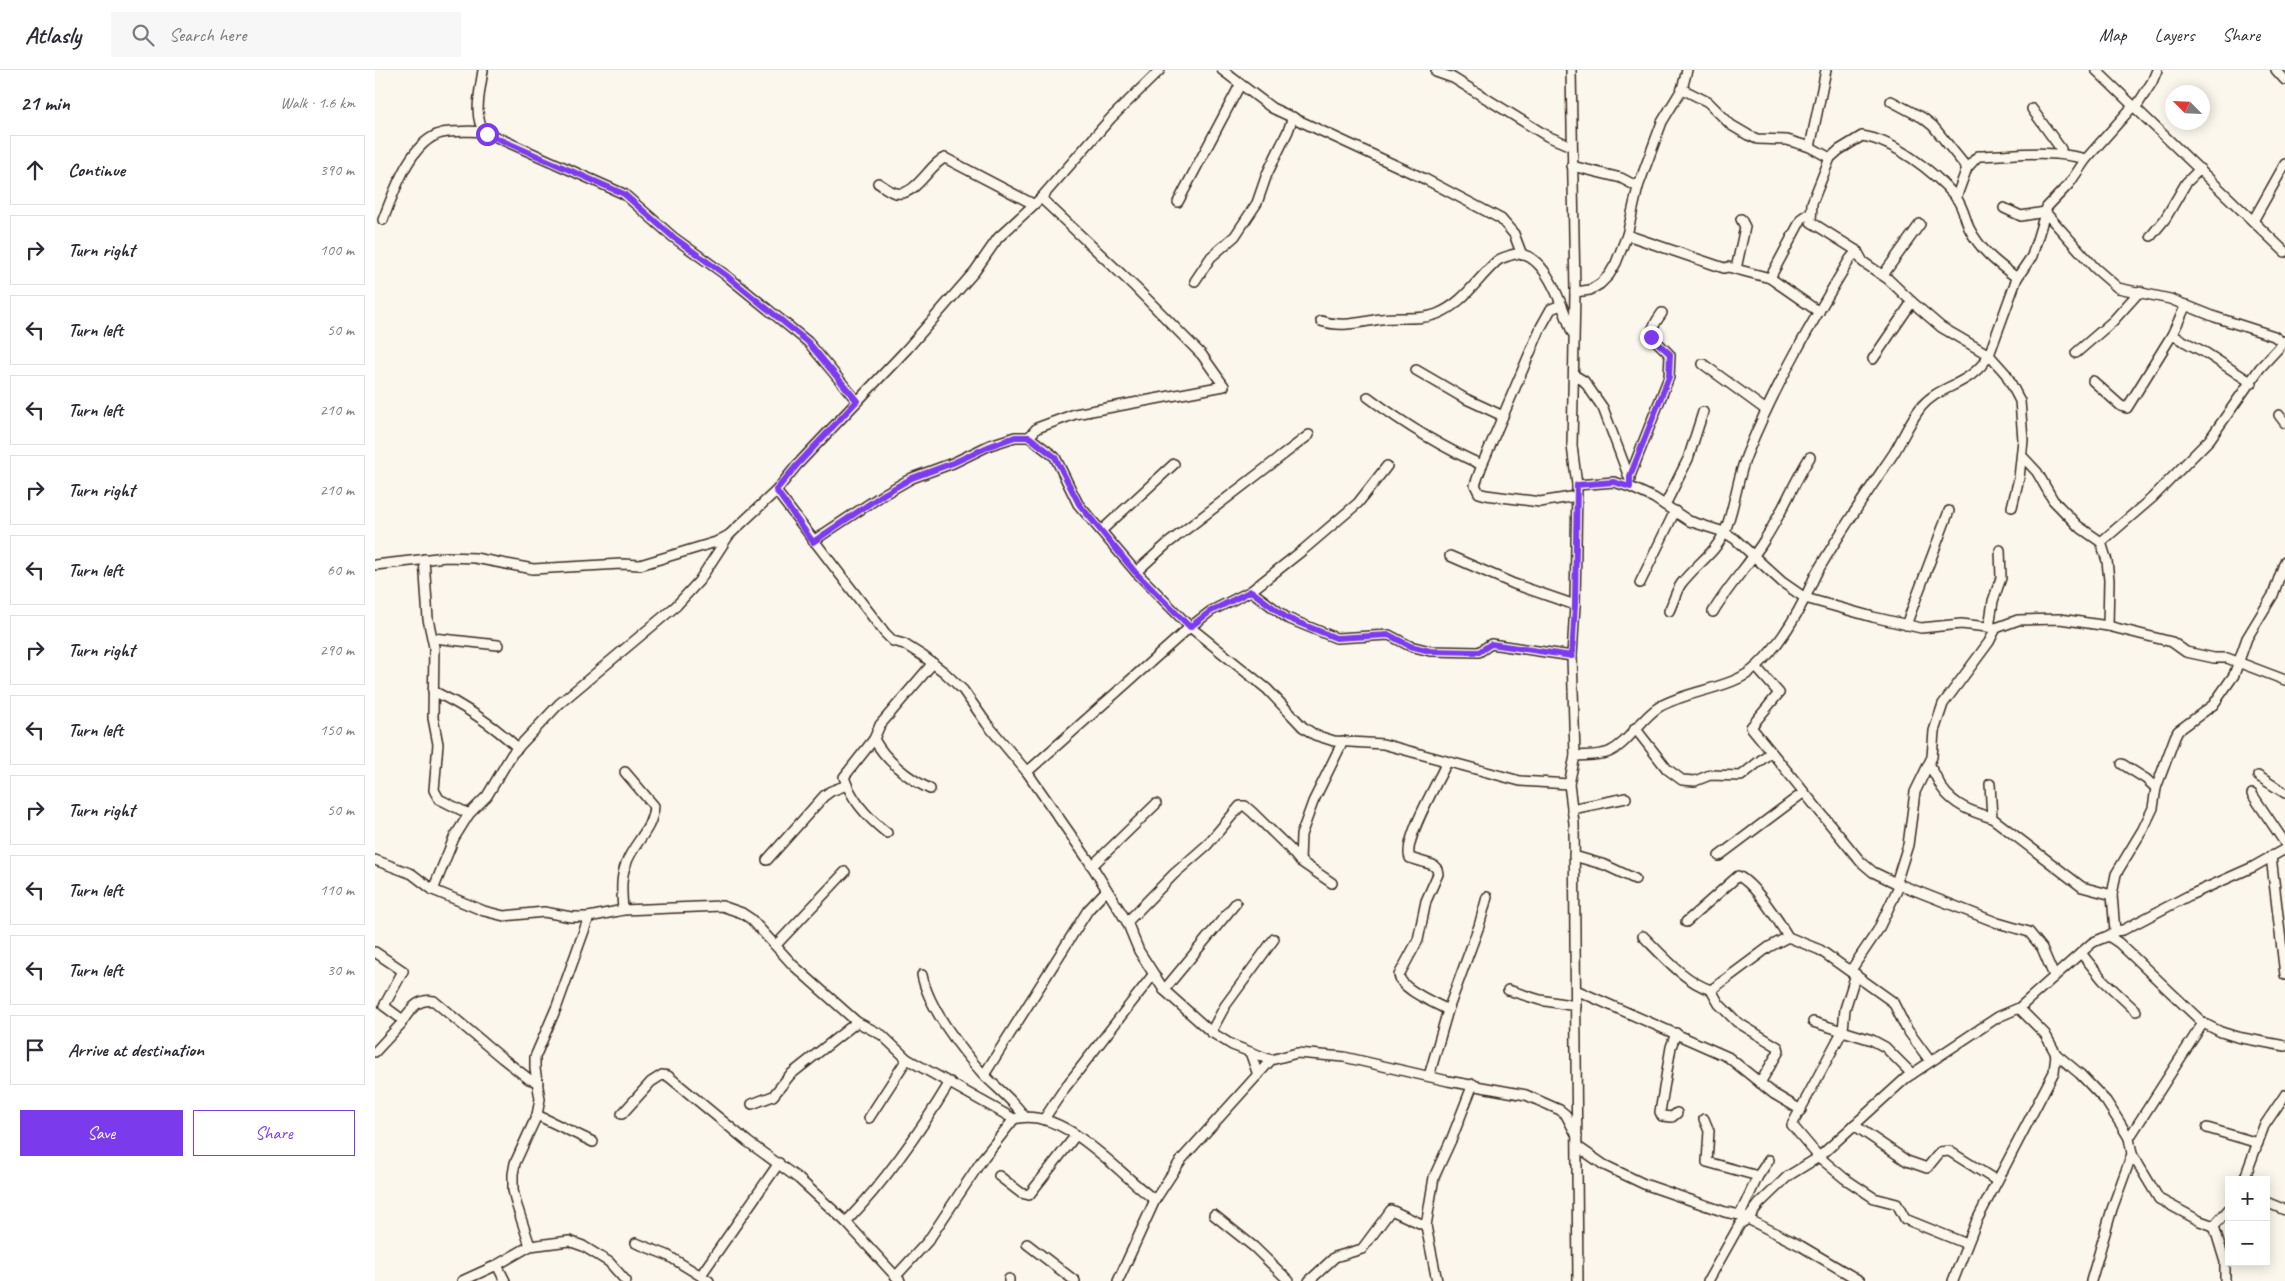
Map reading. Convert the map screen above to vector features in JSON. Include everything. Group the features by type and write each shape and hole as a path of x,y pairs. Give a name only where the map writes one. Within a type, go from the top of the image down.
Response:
{"street":[{"path":"483,70 479,106 480,126 485,132"},
{"path":"433,890 454,838 469,814 487,796 505,764 518,748 559,704 676,606 699,580 729,535 776,490 797,465 907,349 975,271 998,238 1037,201 1111,118 1159,70"},
{"path":"1222,70 1272,108 1425,179 1501,219 1514,234 1522,255"},
{"path":"1571,70 1575,292 1572,446 1577,496 1572,656 1575,756 1569,784 1573,809 1578,1137 1578,1281"},
{"path":"1575,292 1590,290 1609,275 1617,263 1627,235 1638,186 1662,122 1682,89 1687,70"},
{"path":"1811,147 1826,70"},
{"path":"2096,70 2285,252"},
{"path":"1575,756 1609,752 1619,746 1635,728 1660,706 1681,697 1724,684 1756,668 1775,644 1805,598 1816,575 1864,495 1894,452 1922,406 1969,378 1982,366 1989,355 2017,278 2032,256 2047,207 2069,184 2086,159 2135,106 2152,82 2157,70"},
{"path":"2276,70 2285,80"},
{"path":"1436,72 1453,78 1547,136 1571,146"},
{"path":"1178,202 1240,85"},
{"path":"1682,89 1708,102 1731,126 1748,135 1757,139 1787,140 1811,147 1830,158"},
{"path":"1891,101 1923,118 1933,126 1967,168"},
{"path":"2032,108 2061,149 2061,153"},
{"path":"1195,281 1211,257 1235,236 1253,209 1293,117"},
{"path":"383,220 399,178 422,145 442,133 485,132 624,194 673,237 727,276 808,342 857,401"},
{"path":"2012,507 2019,478 2023,440 2020,401 2006,374 1989,355 1941,327 1883,275 1863,262 1857,251 1811,222 1812,203 1830,158 1853,140 1862,136 1890,144 1939,180 1957,198 1964,217 1980,246 1989,257 2017,278"},
{"path":"1957,198 1967,168 1978,156 2041,152 2061,153 2086,159"},
{"path":"878,183 893,192 901,193 920,182 942,159 948,159 1037,201 1121,273 1196,348 1224,386 1075,414 1037,428 1029,437"},
{"path":"2253,221 2285,164"},
{"path":"1572,166 1621,178 1638,186"},
{"path":"2151,236 2165,219 2186,183 2200,169"},
{"path":"2004,208 2021,216 2045,212"},
{"path":"1770,278 1802,218 1811,212"},
{"path":"2045,212 2109,281 2125,290 2140,291 2186,305 2215,317 2274,336 2284,342 2260,368 2252,383 2210,439 2153,498 2101,542"},
{"path":"1736,269 1745,227 1741,219"},
{"path":"1883,275 1920,224"},
{"path":"1627,235 1694,259 1770,278 1819,312"},
{"path":"1669,612 1681,584 1714,549 1724,532 1737,492 1741,470 1766,410 1807,330 1857,251"},
{"path":"1321,321 1344,326 1389,318 1422,318 1437,314 1465,296 1499,260 1514,254 1533,259 1540,265 1550,280 1574,337"},
{"path":"2076,352 2113,321 2140,291"},
{"path":"1873,359 1912,302"},
{"path":"1561,305 1551,309 1547,315 1482,464 1475,485 1479,493 1540,502 1577,496"},
{"path":"2093,380 2121,406 2127,408 2172,335 2186,305"},
{"path":"1630,487 1630,476 1669,377 1670,354 1654,340 1650,333 1651,328 1662,313"},
{"path":"2172,335 2205,353 2252,383"},
{"path":"1703,364 1766,410"},
{"path":"1416,370 1463,398 1503,416"},
{"path":"1574,375 1584,381 1603,408 1630,476"},
{"path":"1368,397 1396,418 1452,452 1482,464"},
{"path":"1665,505 1688,459 1703,412"},
{"path":"2279,415 2285,423"},
{"path":"1135,572 1167,544 1309,435"},
{"path":"813,542 884,494 912,478 1015,437 1029,437 1055,457 1079,504 1135,572 1190,627 1267,689 1303,727 1334,741 1383,744 1520,781 1569,784"},
{"path":"2022,456 2037,472 2053,500 2084,531 2101,542 2108,570 2109,626"},
{"path":"1713,612 1725,591 1754,556 1810,457"},
{"path":"1101,530 1174,464"},
{"path":"1027,772 1190,627 1211,611 1251,591 1358,503 1387,466"},
{"path":"1577,485 1614,482 1630,487 1665,505 1689,521 1724,532 1792,590 1805,598 1906,625 1928,627 1961,624 1992,627 2017,620 2060,619 2109,626 2173,642 2186,652 2214,658 2227,658 2285,680"},
{"path":"776,490 813,542 885,633 933,663 963,690 987,724 1027,772 1127,922 1153,975 1164,990 1211,1032 1232,1045 1271,1060"},
{"path":"1906,625 1949,511"},
{"path":"1640,583 1675,512"},
{"path":"375,565 446,557 475,558 533,569 640,564 716,542 729,535"},
{"path":"1967,1244 1905,1219 1897,1204 1868,1195 1819,1157 1792,1125 1843,1030 1845,1009 1853,972 1878,930 1898,884 1908,845 1915,792 1932,757 1934,731 1943,704 1989,642 1992,627 1993,601 2001,578 2000,550"},
{"path":"1450,556 1514,584 1575,605"},
{"path":"424,559 428,618 433,638 433,718 438,744 434,790 439,799 469,814"},
{"path":"2285,561 2273,595 2247,638 2234,675 2213,705 2178,731 2156,788 2153,808 2116,874 2112,896 2113,934 2203,1023 2237,1037 2285,1046"},
{"path":"1251,591 1287,618 1336,638 1389,635 1410,646 1430,651 1479,652 1491,644 1572,656"},
{"path":"433,638 498,645"},
{"path":"887,833 859,806 844,777 874,739 880,725 933,663"},
{"path":"1756,668 1779,693 1751,727 1860,861 1873,872 1898,884 1998,923 2029,932 2042,948 2054,976"},
{"path":"433,691 474,712 518,748"},
{"path":"1635,728 1667,769 1682,780 1695,781 1711,775 1741,776 1771,752"},
{"path":"874,739 901,770 930,789"},
{"path":"1299,861 1301,835 1310,810 1343,741"},
{"path":"1447,762 1419,817 1409,849 1410,858 1433,865 1437,869 1438,874 1426,901 1418,940 1399,974 1399,979 1405,987 1448,1010"},
{"path":"2122,764 2146,779 2156,788"},
{"path":"1928,765 1933,770 1945,793 1958,804 1973,813 1992,818 2082,887 2112,896"},
{"path":"623,910 621,884 626,863 649,826 653,806 625,772"},
{"path":"2258,776 2285,793"},
{"path":"1990,784 1992,818"},
{"path":"767,860 824,796 831,791 847,786"},
{"path":"1719,856 1803,793"},
{"path":"2252,794 2285,843"},
{"path":"1573,809 1626,798"},
{"path":"1091,866 1157,804"},
{"path":"1127,922 1174,874 1207,845 1240,806 1245,806 1252,812 1289,848 1299,861 1332,883"},
{"path":"1744,1217 1787,1176 1819,1157 1912,1074 1998,1017 2019,1008 2092,943 2100,938 2123,930 2190,895 2253,867 2285,849"},
{"path":"1573,856 1605,864 1635,879"},
{"path":"2271,856 2285,975"},
{"path":"375,860 412,874 433,890 504,916 544,912 571,917 589,917 623,910 722,906 742,913 751,919 793,965 857,1022 882,1035 907,1059 1014,1119"},
{"path":"776,945 845,872"},
{"path":"1685,922 1738,876 1775,916 1787,937 1820,950 1893,1002 1906,1028 1930,1061"},
{"path":"984,1075 1088,910 1106,891"},
{"path":"1429,1076 1448,1010 1479,926 1487,897"},
{"path":"1164,990 1235,903"},
{"path":"530,1246 513,1190 515,1162 537,1115 540,1099 535,1057 557,1006 589,917"},
{"path":"1643,936 1688,977 1701,987 1711,990 1719,1004 1737,1022 1778,1047 1779,1051 1760,1083"},
{"path":"1711,990 1769,947 1787,937"},
{"path":"1211,1032 1225,1006 1274,939"},
{"path":"375,952 403,971 379,1004 403,1020"},
{"path":"2081,954 2103,980 2136,1011"},
{"path":"922,975 924,987 951,1033 984,1075 1016,1104 1024,1116"},
{"path":"1044,1119 1064,1089 1153,975"},
{"path":"1508,990 1540,1000 1576,1006"},
{"path":"1576,990 1728,1057 1774,1094 1801,1110"},
{"path":"375,1052 401,1024 414,1005 425,1000 434,1001 502,1058 529,1079 538,1082"},
{"path":"2019,1008 2045,1034 2055,1054 2080,1074 2105,1101 2129,1138 2132,1154 2159,1200 2214,1226"},
{"path":"752,1104 773,1096 790,1075 857,1022"},
{"path":"1813,1022 1872,1040 1885,1047 1912,1074"},
{"path":"2129,1138 2203,1023"},
{"path":"1676,1033 1671,1047 1660,1112 1662,1116 1666,1117 1672,1117 1677,1113"},
{"path":"1250,1052 1258,1075"},
{"path":"1118,1281 1155,1200 1181,1160 1271,1060 1297,1053 1344,1057 1525,1095 1560,1110 1566,1115 1578,1137"},
{"path":"1953,1281 1967,1244 2054,1072 2055,1054"},
{"path":"869,1118 907,1059"},
{"path":"621,1114 651,1082 661,1076 668,1076 748,1142 779,1163 846,1222 898,1278 929,1241 983,1157 1014,1119 1024,1116 1044,1119 1076,1135 1155,1200"},
{"path":"846,1222 873,1194 891,1170 950,1082"},
{"path":"1437,1281 1426,1226 1434,1177 1453,1138 1473,1084"},
{"path":"2245,1176 2268,1118 2285,1095"},
{"path":"537,1115 593,1142"},
{"path":"1704,1118 1709,1131 1707,1162 1758,1176"},
{"path":"1853,1125 1907,1161 1927,1168 1940,1152 1949,1151 1997,1182"},
{"path":"2207,1128 2257,1143"},
{"path":"999,1176 1021,1193 1029,1195 1076,1135"},
{"path":"1578,1147 1604,1166 1643,1184 1744,1217 1801,1246 1859,1281"},
{"path":"2091,1281 2112,1209 2132,1154"},
{"path":"1708,1281 1735,1231 1741,1224 1758,1176 1769,1160"},
{"path":"636,1244 657,1250 705,1278 779,1163"},
{"path":"2270,1204 2285,1210"},
{"path":"1309,1281 1335,1257 1362,1248 1391,1210 1426,1226"},
{"path":"1214,1214 1254,1247 1289,1281"},
{"path":"2214,1226 2225,1214"},
{"path":"2214,1226 2225,1262 2225,1281"},
{"path":"462,1281 497,1265 530,1246 569,1240 609,1262 626,1281"},
{"path":"1027,1244 1075,1281"},
{"path":"497,1265 505,1281"}],"route":[{"path":"487,134 624,194 638,204 673,237 727,276 808,342 857,401 776,490 813,542 884,494 912,478 1015,437 1029,437 1055,457 1061,465 1065,479 1079,504 1135,572 1190,627 1211,611 1251,591 1287,618 1327,636 1336,638 1389,635 1410,646 1430,651 1479,652 1491,644 1572,656 1575,605 1577,485 1614,482 1630,487 1630,476 1671,368 1670,354 1651,337"}]}
